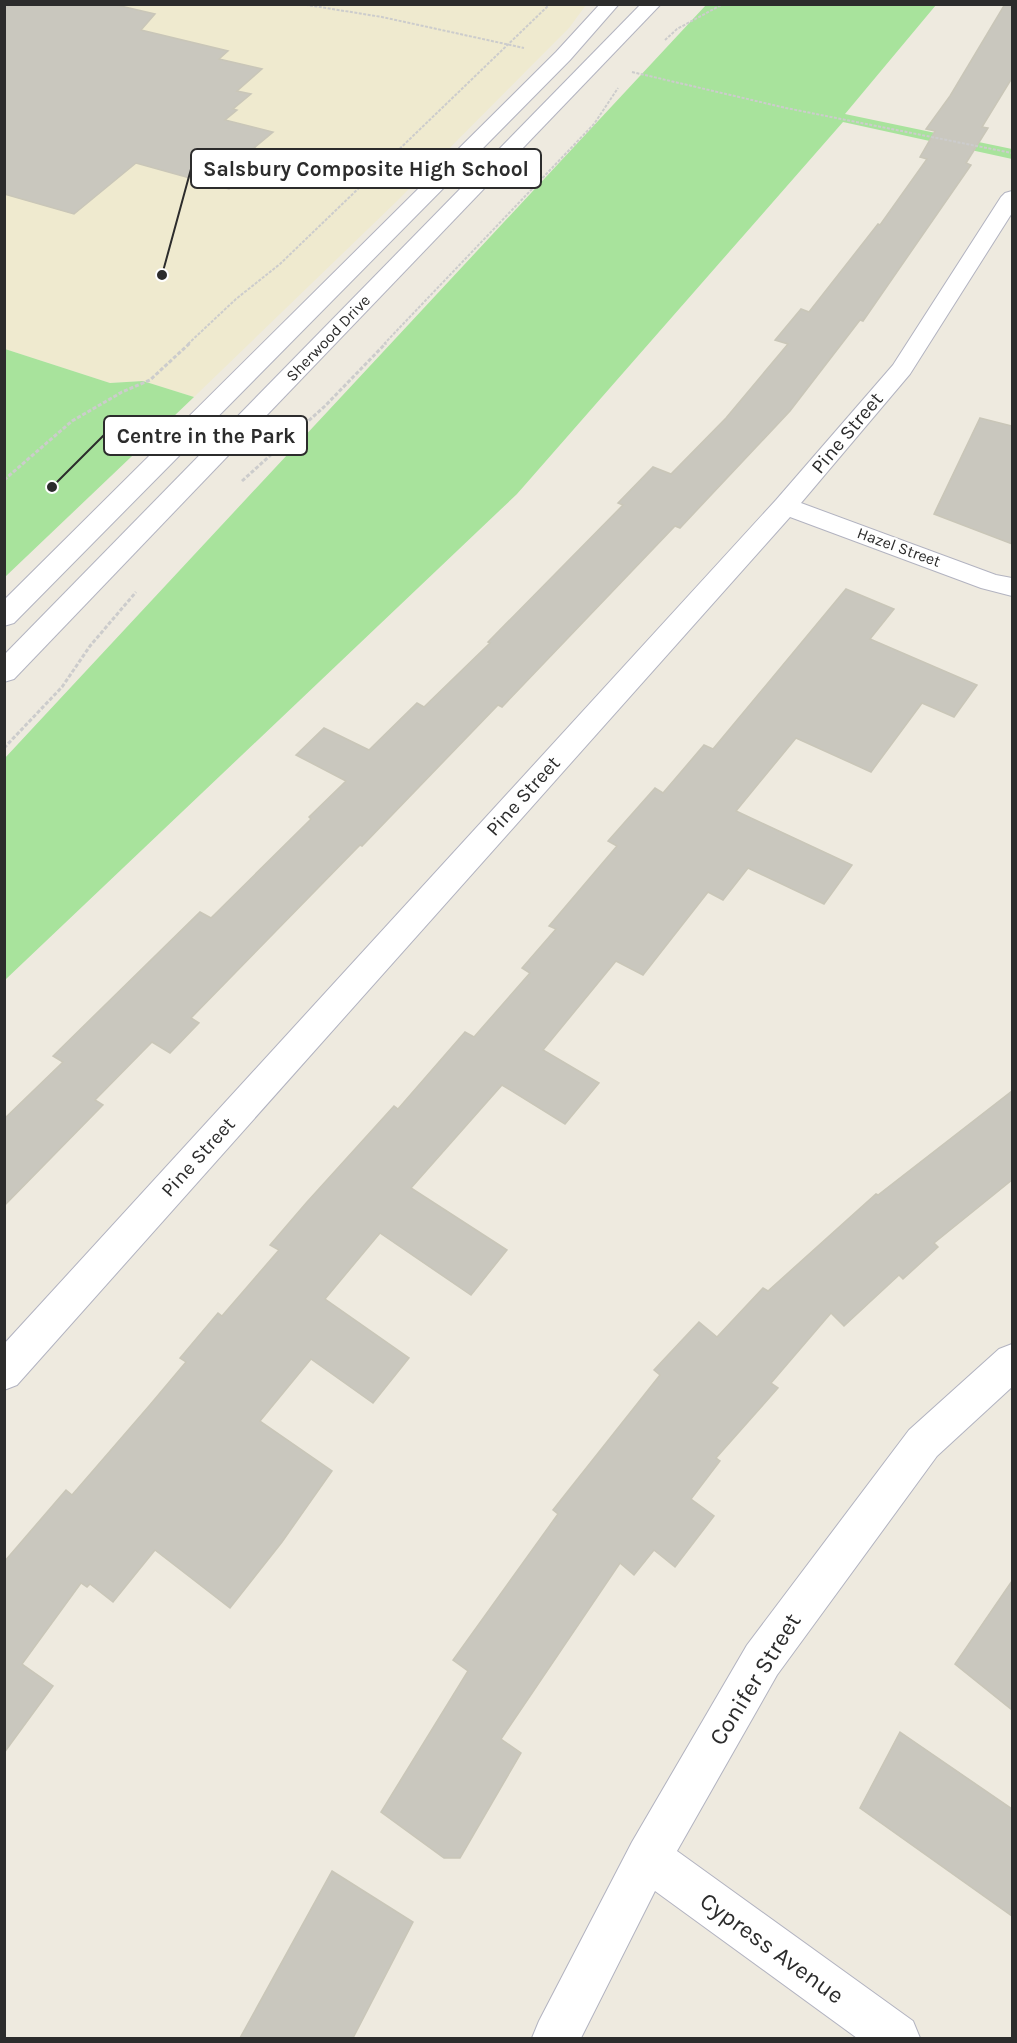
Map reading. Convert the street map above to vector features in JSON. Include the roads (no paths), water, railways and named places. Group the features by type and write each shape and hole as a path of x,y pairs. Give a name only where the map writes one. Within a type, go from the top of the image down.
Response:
{"main road":[{"name":"Sherwood Drive","path":"4,617 563,56 610,4"},
{"name":"Sherwood Drive","path":"4,672 652,4"},
{"name":"Pine Street","path":"4,1372 785,506 902,369 1012,197"},
{"name":"Hazel Street","path":"785,506 990,582 1012,587"},
{"name":"Conifer Street","path":"556,2038 648,1858 762,1660 923,1443 1012,1362"},
{"name":"Cypress Avenue","path":"648,1858 896,2038"}],"place":[{"name":"Salsbury Composite High School","path":"162,275"},
{"name":"Centre in the Park","path":"52,487"}]}
